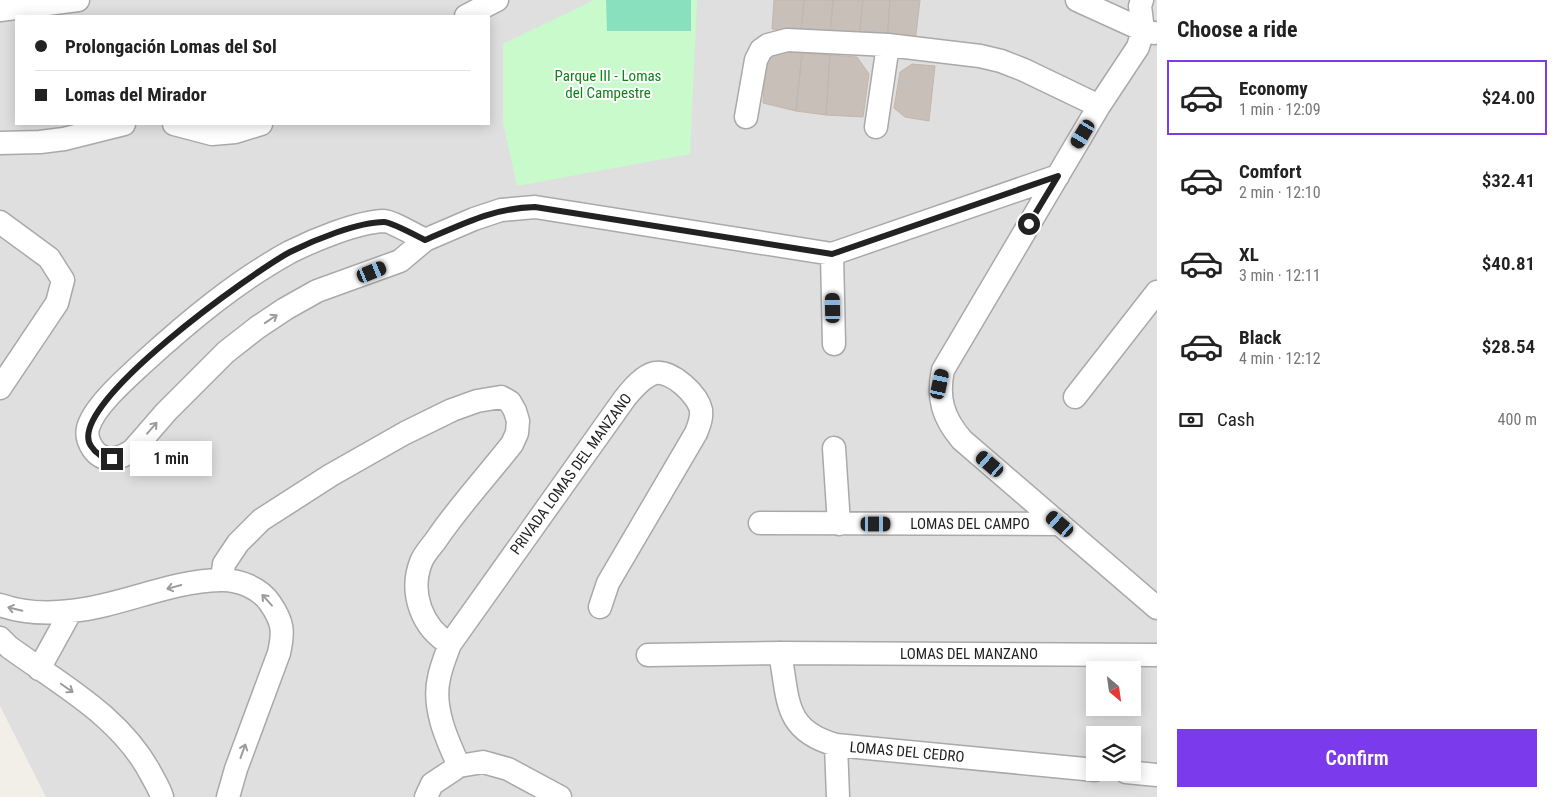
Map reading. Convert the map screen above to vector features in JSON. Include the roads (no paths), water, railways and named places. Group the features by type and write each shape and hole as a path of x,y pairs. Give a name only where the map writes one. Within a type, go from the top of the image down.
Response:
{"street":[{"path":"0,10 78,0"},
{"path":"468,15 496,0"},
{"path":"1077,0 1150,32"},
{"path":"1142,0 1140,6 1150,32"},
{"path":"1150,32 1138,47 1100,106 1058,176 943,370 940,384 942,406 946,419 962,440 1157,608"},
{"path":"746,117 756,60 761,50 768,45 787,40 888,45 980,56 1001,61 1100,106"},
{"path":"876,127 888,45"},
{"path":"0,144 64,139 120,125"},
{"path":"178,125 212,134 235,132 258,125"},
{"path":"425,240 385,221 357,226 290,252 248,278 183,327 128,376 93,416 88,429 88,442 96,454 105,458 119,458 133,450 166,412 226,352 285,309 317,291 400,261 425,240 474,219 501,210 535,207 832,254 1058,176"},
{"path":"0,222 49,258 63,280 57,304 0,388"},
{"path":"832,254 834,344"},
{"path":"1075,397 1157,292"},
{"name":"PRIVADA LOMAS DEL MANZANO","path":"459,766 442,724 438,699 438,679 450,644 625,398 637,384 650,376 663,373 668,374 688,388 696,398 701,408 702,418 696,433 608,583 600,607"},
{"path":"222,579 224,564 238,543 261,520 331,475 405,433 452,410 477,401 500,397 510,402 515,410 518,421 517,433 512,444 446,525 421,562 416,588 421,611 430,628 439,638 450,644"},
{"path":"834,448 839,524"},
{"name":"LOMAS DEL CAMPO","path":"760,523 1060,524"},
{"path":"0,605 14,610 32,612 71,611 104,606 184,585 222,579 249,585 266,597 280,617 283,635 279,653 236,769 228,797"},
{"path":"39,669 71,611"},
{"path":"0,638 9,647 96,709 124,735 145,762 162,797"},
{"path":"648,655 780,653"},
{"name":"LOMAS DEL MANZANO","path":"780,653 1157,655"},
{"name":"LOMAS DEL CEDRO","path":"780,653 790,709 794,719 809,735 821,741 836,745 1086,769"},
{"path":"836,745 838,797"},
{"path":"426,797 432,784 459,766 483,762 508,769 560,797"},
{"path":"1141,773 1157,775"}],"park label":[{"name":"Parque III - Lomas del Campestre","path":"608,84"}]}
